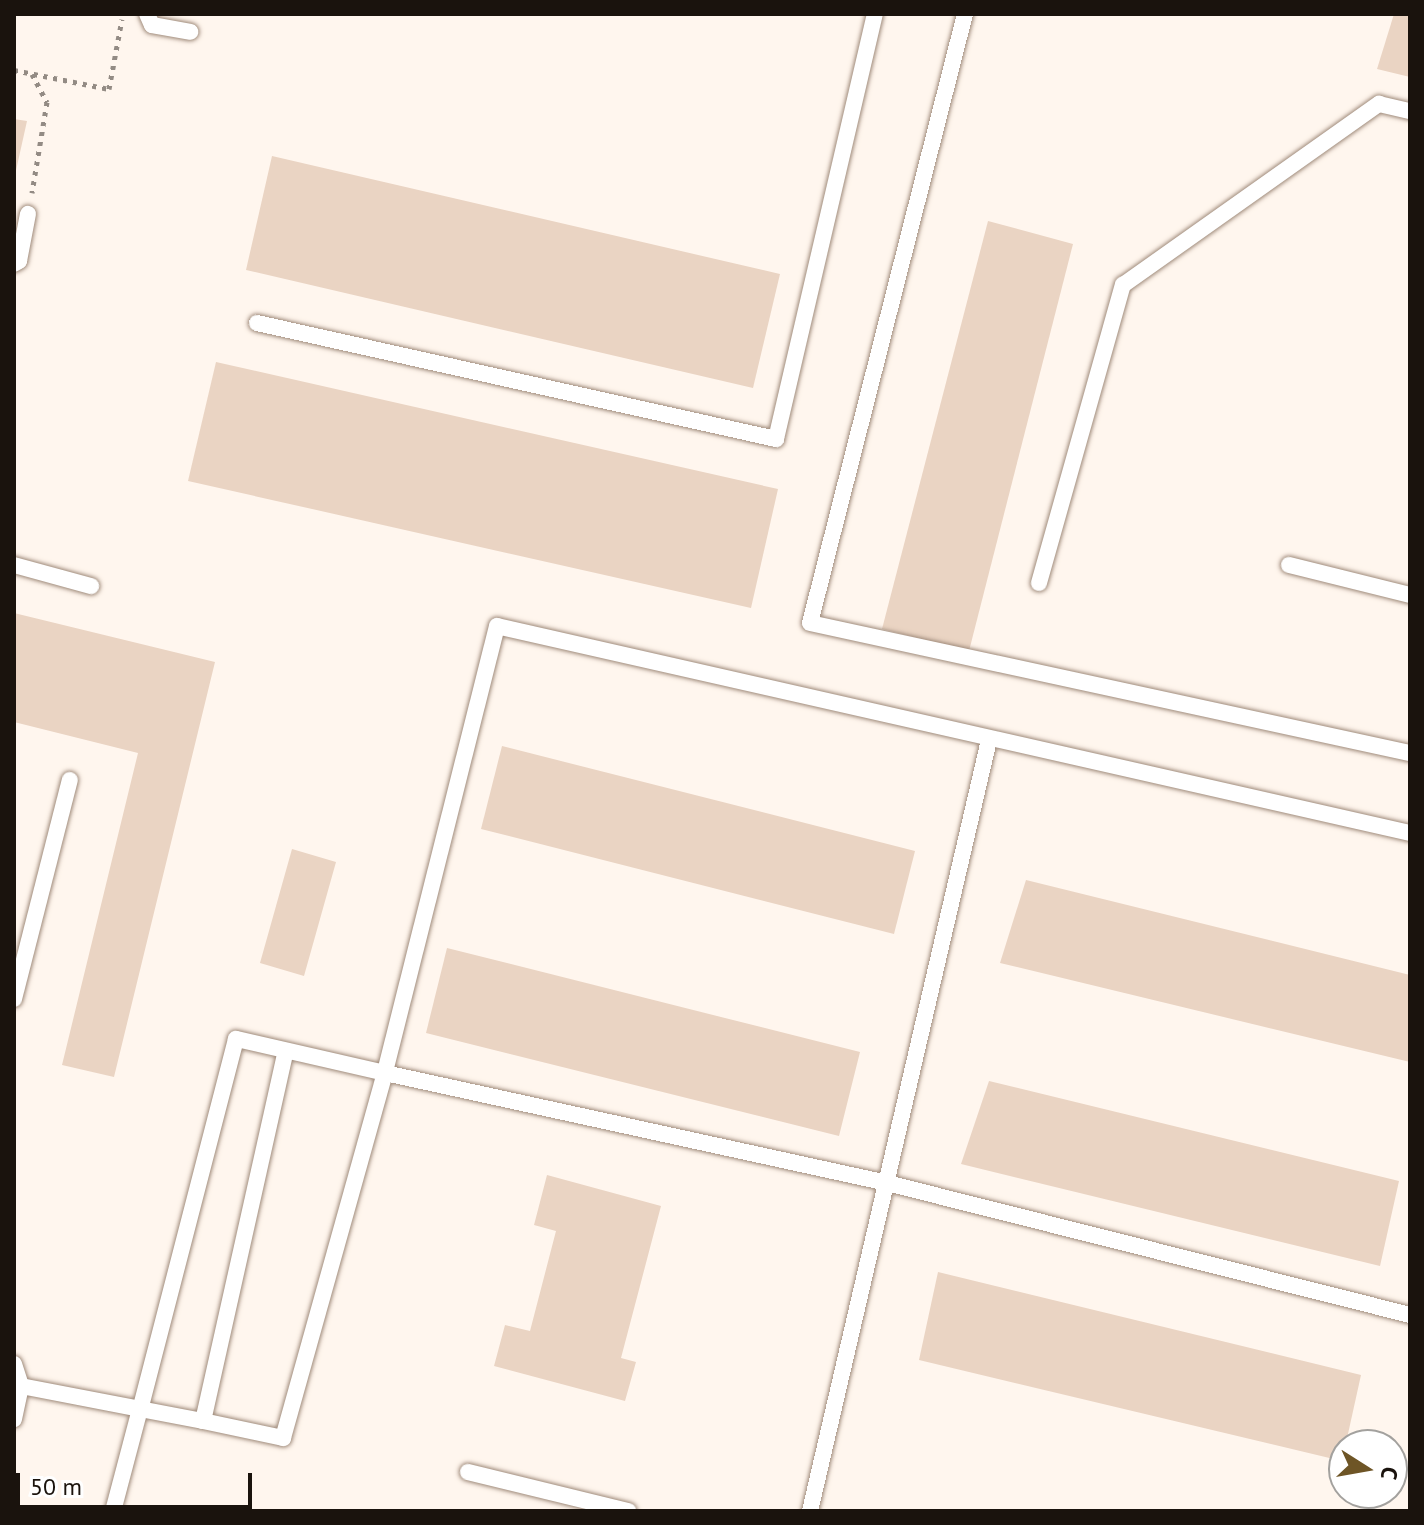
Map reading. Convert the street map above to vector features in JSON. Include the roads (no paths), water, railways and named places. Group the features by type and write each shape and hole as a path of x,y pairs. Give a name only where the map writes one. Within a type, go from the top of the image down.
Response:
{"lane":[{"path":"147,14 152,25 190,32"},
{"path":"257,323 776,439 875,14"},
{"path":"965,14 810,623 1410,753"},
{"path":"1039,583 1123,285 1379,104 1410,111"},
{"path":"14,264 19,261 28,214"},
{"path":"14,565 91,586"},
{"path":"1289,565 1410,595"},
{"path":"21,1386 283,1438 385,1073 497,626 1410,833"},
{"path":"810,1511 883,1182 989,740"},
{"path":"14,999 70,780"},
{"path":"113,1511 236,1039 883,1182 1410,1315"},
{"path":"203,1421 286,1051"},
{"path":"14,1364 21,1386 14,1419"},
{"path":"468,1472 628,1511"}]}
